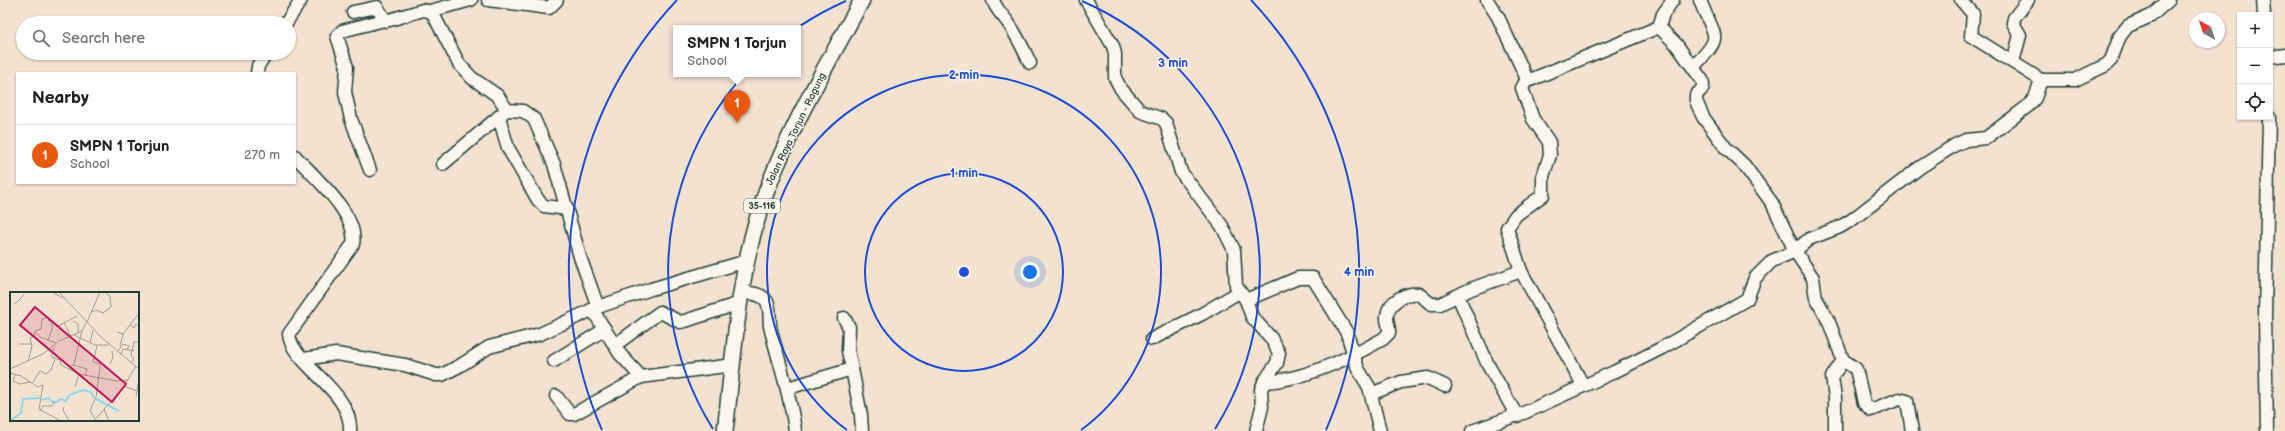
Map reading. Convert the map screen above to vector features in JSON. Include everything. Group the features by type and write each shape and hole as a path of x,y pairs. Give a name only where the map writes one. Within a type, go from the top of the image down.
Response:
{"main road":[{"name":"Jalan Raya Torjun - Ragung","path":"725,431 741,297 747,261 759,214 773,174 862,0"}],"street":[{"path":"291,16 301,0"},
{"path":"370,170 351,118 345,92 347,68 337,36 342,31 423,10 430,11 471,0"},
{"path":"488,0 549,8 557,0"},
{"path":"993,0 996,8 1008,22 1020,41 1030,64"},
{"path":"1086,0 1113,46 1115,54 1115,78 1121,89 1140,110 1155,115 1166,123 1181,172 1222,226 1234,250 1236,264 1234,276 1252,317 1271,338 1279,353 1277,363 1264,382 1261,390 1262,407 1256,431"},
{"path":"1487,0 1527,79"},
{"path":"1659,27 1663,14 1673,0"},
{"path":"1693,67 1715,42 1714,32 1700,0"},
{"path":"1961,0 1973,14 1971,36 1989,49 2041,80 2076,80 2106,65 2111,60 2120,36 2128,26 2151,16 2169,0"},
{"path":"2013,62 2020,36 2013,23 2014,18 2028,0"},
{"path":"2263,0 2264,12"},
{"path":"353,12 377,7 381,10 384,20"},
{"path":"430,11 434,14 459,64 472,78 498,96 503,113 508,148 538,200 544,206 567,209"},
{"path":"1527,79 1534,79 1553,72 1628,38 1659,27"},
{"path":"1659,27 1676,44 1704,85 1702,90 1696,95 1696,101 1703,117 1726,148 1744,165 1772,203 1795,251 1813,278 1816,298 1829,322 1844,360 1856,369 1864,403 1868,409 1885,406 1899,399 1907,401 1912,431"},
{"path":"2273,57 2285,55"},
{"path":"257,72 258,66 262,60"},
{"path":"1527,79 1522,88 1524,96 1532,119 1550,142 1550,150 1543,172 1543,195 1516,216 1507,228 1521,271 1583,385"},
{"path":"1473,431 1517,416 1662,348 1747,299 1755,278 1761,270 1776,259 1795,251 1809,239 1853,219 1919,168 1955,145 1966,140 1986,138 2028,106 2035,98 2041,85 2041,80"},
{"path":"443,164 503,113 523,112 534,119 554,164 595,308 614,345 636,374 641,377"},
{"path":"2267,431 2265,316 2269,120"},
{"path":"296,157 327,190 349,219 354,236 353,244 289,334 294,349 337,397 346,412 350,431"},
{"path":"304,359 336,354 405,365 436,375 442,375 461,366 489,347 540,334 595,308 650,289 747,261"},
{"path":"1264,382 1282,381 1352,355 1383,340 1389,334 1390,327 1386,316 1391,306 1403,296 1419,294 1434,305 1440,304 1521,271"},
{"path":"1152,339 1242,296 1298,278 1313,278 1341,321 1347,333 1352,355 1370,394 1380,431"},
{"path":"614,345 660,312 680,322 741,297 760,296 766,300 776,349 788,388 795,431"},
{"path":"1458,296 1488,365 1517,416"},
{"path":"844,318 849,327 848,351 862,415 862,431"},
{"path":"554,361 605,329"},
{"path":"1835,431 1835,398 1832,377 1844,360"},
{"path":"556,396 570,414 574,414 641,377 733,365"},
{"path":"788,388 852,368"},
{"path":"1370,394 1401,382 1428,378 1446,386"}],"place":[{"name":"SMPN 1 Torjun","path":"737,123"}]}
